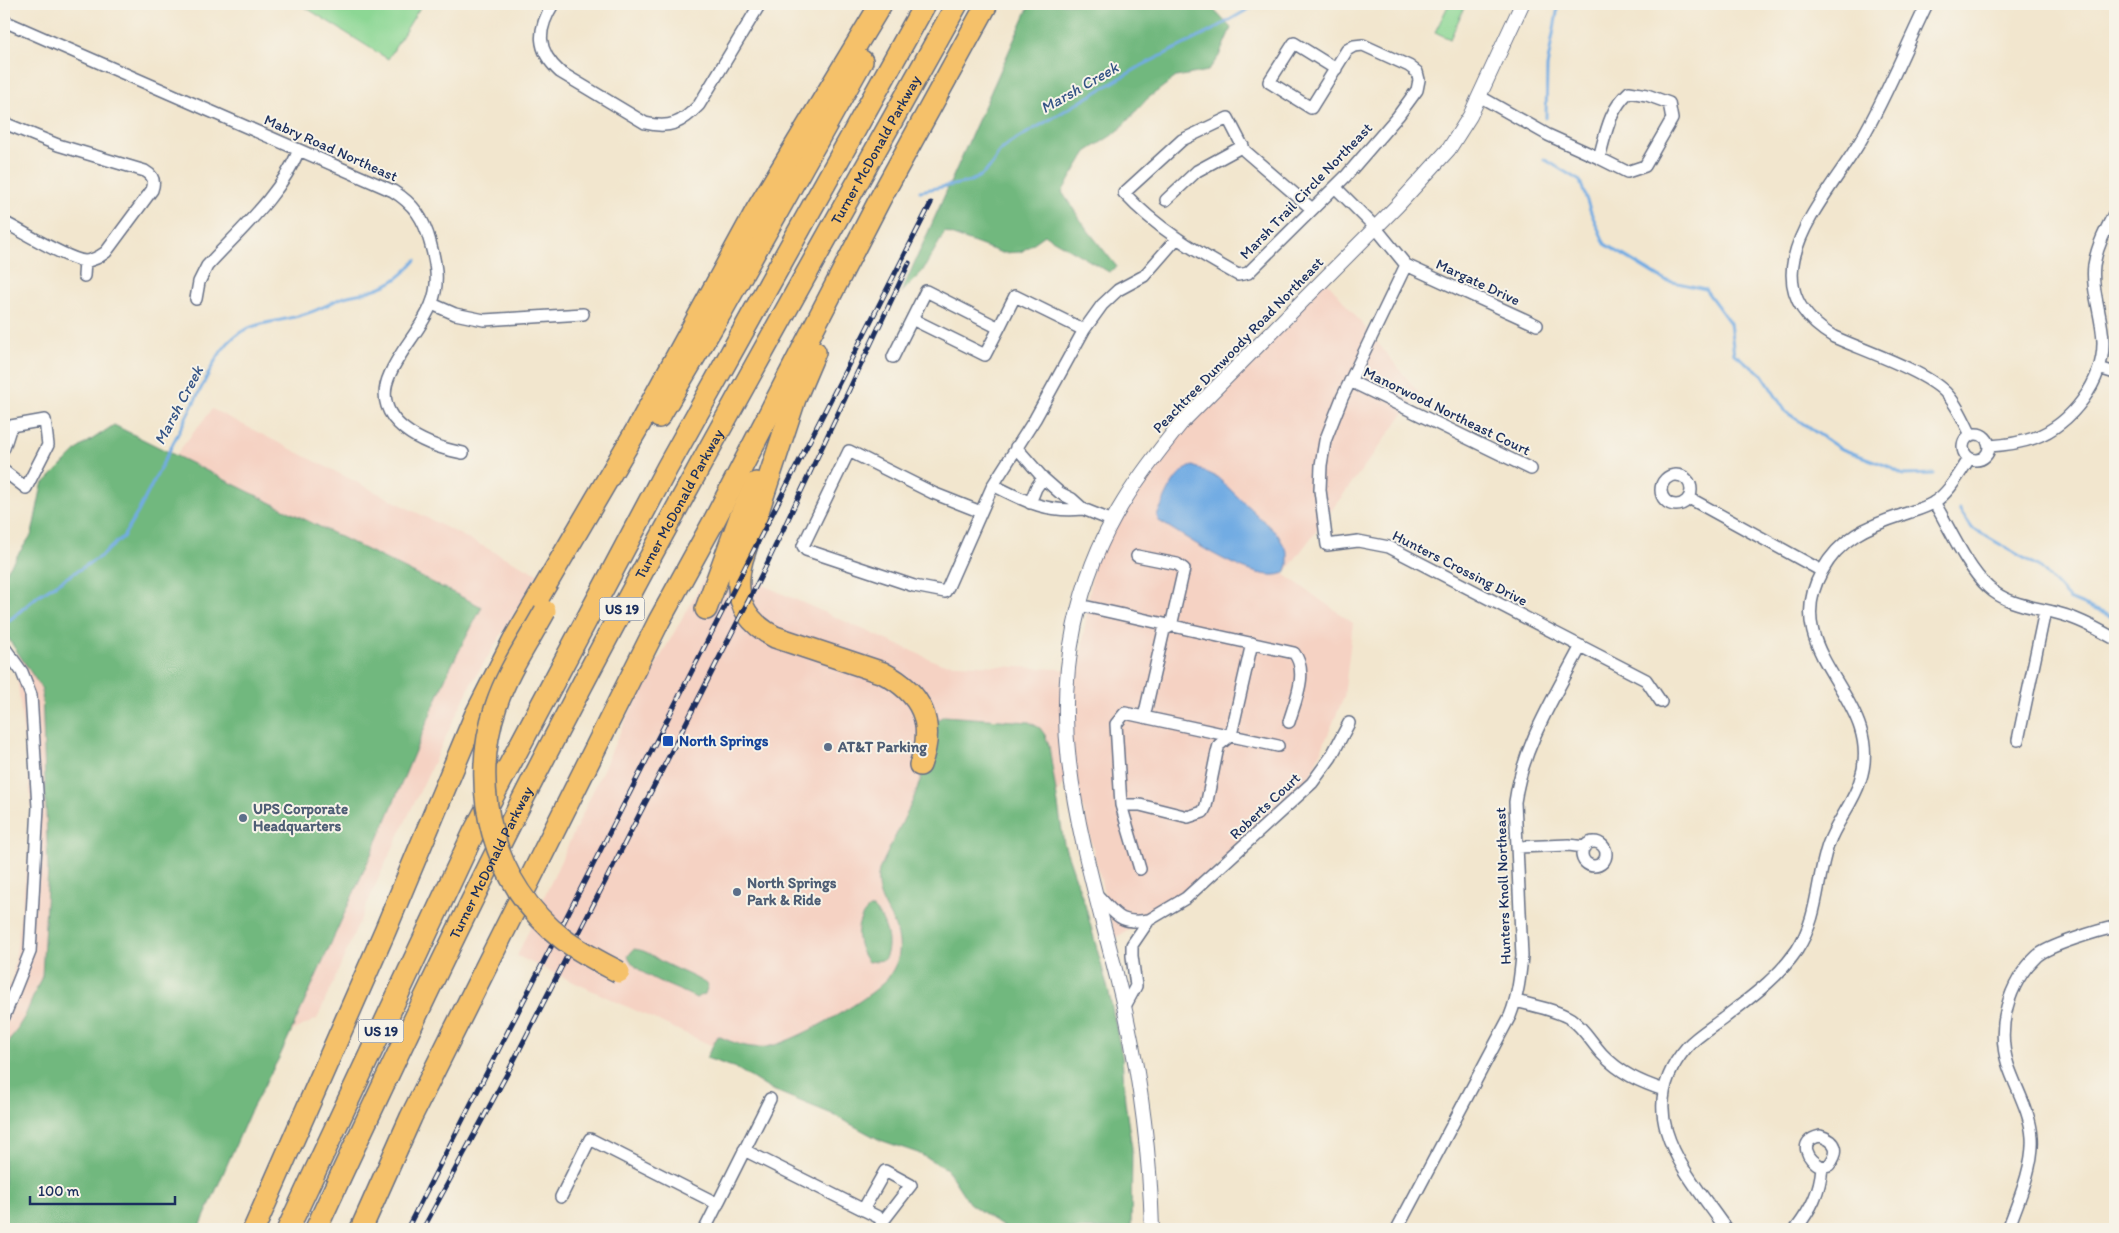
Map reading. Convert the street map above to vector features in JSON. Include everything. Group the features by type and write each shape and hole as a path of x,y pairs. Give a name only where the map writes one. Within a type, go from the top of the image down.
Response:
{"highway":[{"path":"254,1229 385,931 457,758 513,641 637,429 756,211 882,4"},
{"path":"619,972 580,950 547,925 520,892 500,856 490,821 484,784 486,744 496,704 504,686 600,518 720,314 893,4"},
{"name":"Turner McDonald Parkway","path":"288,1229 474,832 655,491 924,4"},
{"name":"Turner McDonald Parkway","path":"316,1229 432,982 558,731 692,480 957,4"},
{"path":"706,608 742,512 795,399 811,360 905,182 980,32 986,5"},
{"path":"360,1229 411,1118 659,621 715,519 880,199 986,5"},
{"path":"795,399 742,560 737,587 740,600 746,613 764,631 776,637 882,673 898,681 909,690 917,700 926,726 925,753 920,765"}],"street":[{"path":"553,4 542,28 541,40 544,53 550,63 560,72 645,123 656,125 679,122 689,116 699,105 760,4"},
{"name":"Peachtree Dunwoody Road Northeast","path":"1152,1229 1140,1096 1124,1008 1081,827 1069,762 1066,693 1070,649 1079,605 1086,582 1113,522 1152,459 1182,422 1375,227 1449,149 1461,131 1479,96 1522,4"},
{"path":"1927,4 1860,141 1816,208 1798,243 1793,260 1793,278 1796,293 1804,310 1813,322 1834,337 1938,385 1953,402 1971,435"},
{"name":"Mabry Road Northeast","path":"4,21 393,191 414,207 426,226 436,262 437,284 432,304 390,374 386,388 386,402 394,420 407,431 441,449 463,454"},
{"name":"Marsh Trail Circle Northeast","path":"1176,238 1238,275 1248,273 1335,187 1398,116 1417,90 1419,80 1416,72 1409,66 1363,45 1354,46 1348,50 1336,69 1311,108 1269,82 1294,43 1336,69"},
{"path":"1479,96 1548,135 1627,172 1645,166 1672,119 1669,103 1648,95 1629,92 1618,102 1606,129 1599,158"},
{"path":"981,512 933,493 849,451 803,546 806,550 914,586 945,592 981,512 993,485 1035,419 1084,330 1102,305 1118,290 1144,276 1176,238 1146,215 1124,193 1182,140 1228,118 1245,151 1312,209"},
{"path":"4,123 58,145 146,172 153,178 154,184 152,190 106,252 96,259 85,261 72,258 4,222"},
{"path":"1166,200 1197,171 1243,146"},
{"path":"196,299 199,282 207,266 279,188 291,170 299,150"},
{"path":"1335,187 1375,227 1406,265"},
{"path":"1990,446 2007,445 2036,437 2060,423 2084,399 2099,368 2103,340 2094,282 2094,266 2101,241 2115,212"},
{"path":"84,276 85,261"},
{"name":"Margate Drive","path":"1406,265 1537,325"},
{"name":"Hunters Crossing Drive","path":"1406,265 1350,381 1325,441 1321,465 1322,512 1327,545 1358,540 1389,547 1646,680 1661,702"},
{"path":"893,357 926,291 999,328"},
{"path":"912,319 985,355 1016,296 1084,330"},
{"path":"432,304 456,314 484,320 583,314"},
{"path":"2099,368 2115,373"},
{"name":"Manorwood Northeast Court","path":"1350,381 1531,469"},
{"path":"4,448 11,426 45,420 48,445 26,488 4,472"},
{"path":"1971,435 1983,436 1990,446 1988,454 1977,461 1969,459 1964,453 1962,446 1971,435"},
{"path":"1016,447 1060,493 1072,499 1083,509 1113,522"},
{"path":"1726,1229 1671,1148 1663,1119 1664,1090 1672,1068 1687,1047 1778,974 1797,949 1815,910 1829,843 1861,780 1865,751 1861,725 1854,709 1822,657 1813,631 1812,601 1822,571 1838,548 1859,531 1934,502 1944,494 1969,459"},
{"path":"1030,503 1036,488 1044,478"},
{"path":"993,485 1030,503 1054,510 1083,509"},
{"path":"1054,510 1060,493"},
{"path":"1689,498 1822,571"},
{"path":"1934,502 1975,572 1987,586 2008,601 2070,617 2115,639"},
{"path":"1137,556 1177,564 1184,569 1171,626 1164,630 1144,717"},
{"path":"1079,605 1294,652 1299,659 1302,674 1289,722"},
{"path":"2018,740 2045,611"},
{"path":"1121,804 1140,805 1188,816 1203,812 1206,806 1219,746 1231,735 1252,643"},
{"name":"Hunters Knoll Northeast","path":"1397,1229 1510,1016 1516,1001 1522,956 1515,802 1523,762 1533,737 1581,646"},
{"path":"4,647 22,672 31,694 38,807 30,952 4,1017"},
{"path":"1140,869 1121,804 1116,724 1125,713 1278,746"},
{"name":"Roberts Court","path":"1148,920 1186,898 1312,783 1331,758 1349,723"},
{"path":"1517,847 1569,845 1584,847"},
{"path":"1097,895 1119,918 1128,922 1148,920"},
{"path":"1124,1008 1136,986 1132,945 1148,920"},
{"path":"2008,1229 2031,1156 2032,1138 2029,1118 2008,1064 2003,1040 2003,1021 2010,997 2019,977 2038,955 2093,932 2115,927"},
{"path":"1516,1001 1568,1018 1581,1029 1618,1070 1640,1082 1664,1090"},
{"path":"705,1229 770,1099"},
{"path":"561,1196 590,1139 718,1204"},
{"path":"744,1150 863,1210 881,1225 911,1185 886,1171 863,1210"},
{"path":"1796,1229 1805,1218 1821,1186 1822,1168"}],"shaded area":[{"path":"1320,273 1419,393 1284,574 1353,623 1344,697 1309,779 1186,896 1115,938 1073,768 867,1117 517,956 629,713 713,563 939,663 1079,670 1094,559 1143,474"},
{"path":"212,409 538,574 470,686 379,877 317,1019 278,1038 4,1072 4,982 12,985 33,818 15,658"}],"green space":[{"path":"300,4 422,4 388,59"},
{"path":"1030,4 1208,4 1231,28 1219,56 1208,71 1176,77 1147,99 1117,132 1086,152 1062,192 1086,228 1117,267 1109,272 1045,235 1021,252 1002,253 945,232 922,272 901,293"},
{"path":"1449,4 1456,4 1464,8 1450,39 1435,32"},
{"path":"114,425 482,607 448,672 382,830 279,1058 250,1112 199,1229 4,1229 4,1050 25,1016 42,976 48,869 42,689 4,632 4,575 32,534 42,485 79,448"},
{"path":"944,716 1029,722 1040,728 1045,735 1049,746 1064,844 1085,905 1109,993 1122,1056 1125,1102 1132,1148 1131,1229 1006,1229 969,1203 947,1169 918,1153 880,1140 832,1114 768,1088 736,1068 706,1058 718,1036 741,1045 753,1047 766,1047 793,1038 827,1021 860,1001 888,977 898,957 899,941 879,893 879,870 913,800 928,759 935,721"},
{"path":"869,908 873,908 878,913 885,926 888,947 884,960 868,962 860,949 858,927 860,920"},
{"path":"634,949 647,953 708,985 705,994 696,998 648,976 628,956"}],"water":[{"path":"1193,466 1217,477 1278,535 1288,553 1288,565 1285,573 1272,575 1256,573 1239,566 1203,548 1159,521 1157,516 1175,480 1186,469"}],"waterway":[{"name":"Marsh Creek","path":"920,191 969,182 982,175 992,165 999,152 1010,143 1141,66 1211,31 1257,4"},
{"name":"Marsh Creek","path":"1546,118 1547,67 1558,7 1555,4"},
{"name":"Marsh Creek","path":"1544,159 1580,181 1605,244 1664,280 1705,289 1730,323 1734,354 1761,373 1786,412 1839,448 1890,467 1903,475 1934,474"},
{"name":"Marsh Creek","path":"5,624 39,595 101,556 123,537 138,512 215,361 232,338 250,327 308,313 343,298 386,285 404,273 416,260"},
{"name":"Marsh Creek","path":"1959,509 1972,528 2041,568 2069,599 2115,618"}],"railway":[{"path":"407,1229 931,203"},
{"path":"423,1229 507,1074 764,570 909,263"}],"place":[{"name":"North Springs","path":"668,741"},
{"name":"AT&T Parking","path":"828,747"},
{"name":"UPS Corporate Headquarters","path":"243,818"},
{"name":"North Springs Park & Ride","path":"737,892"}]}
